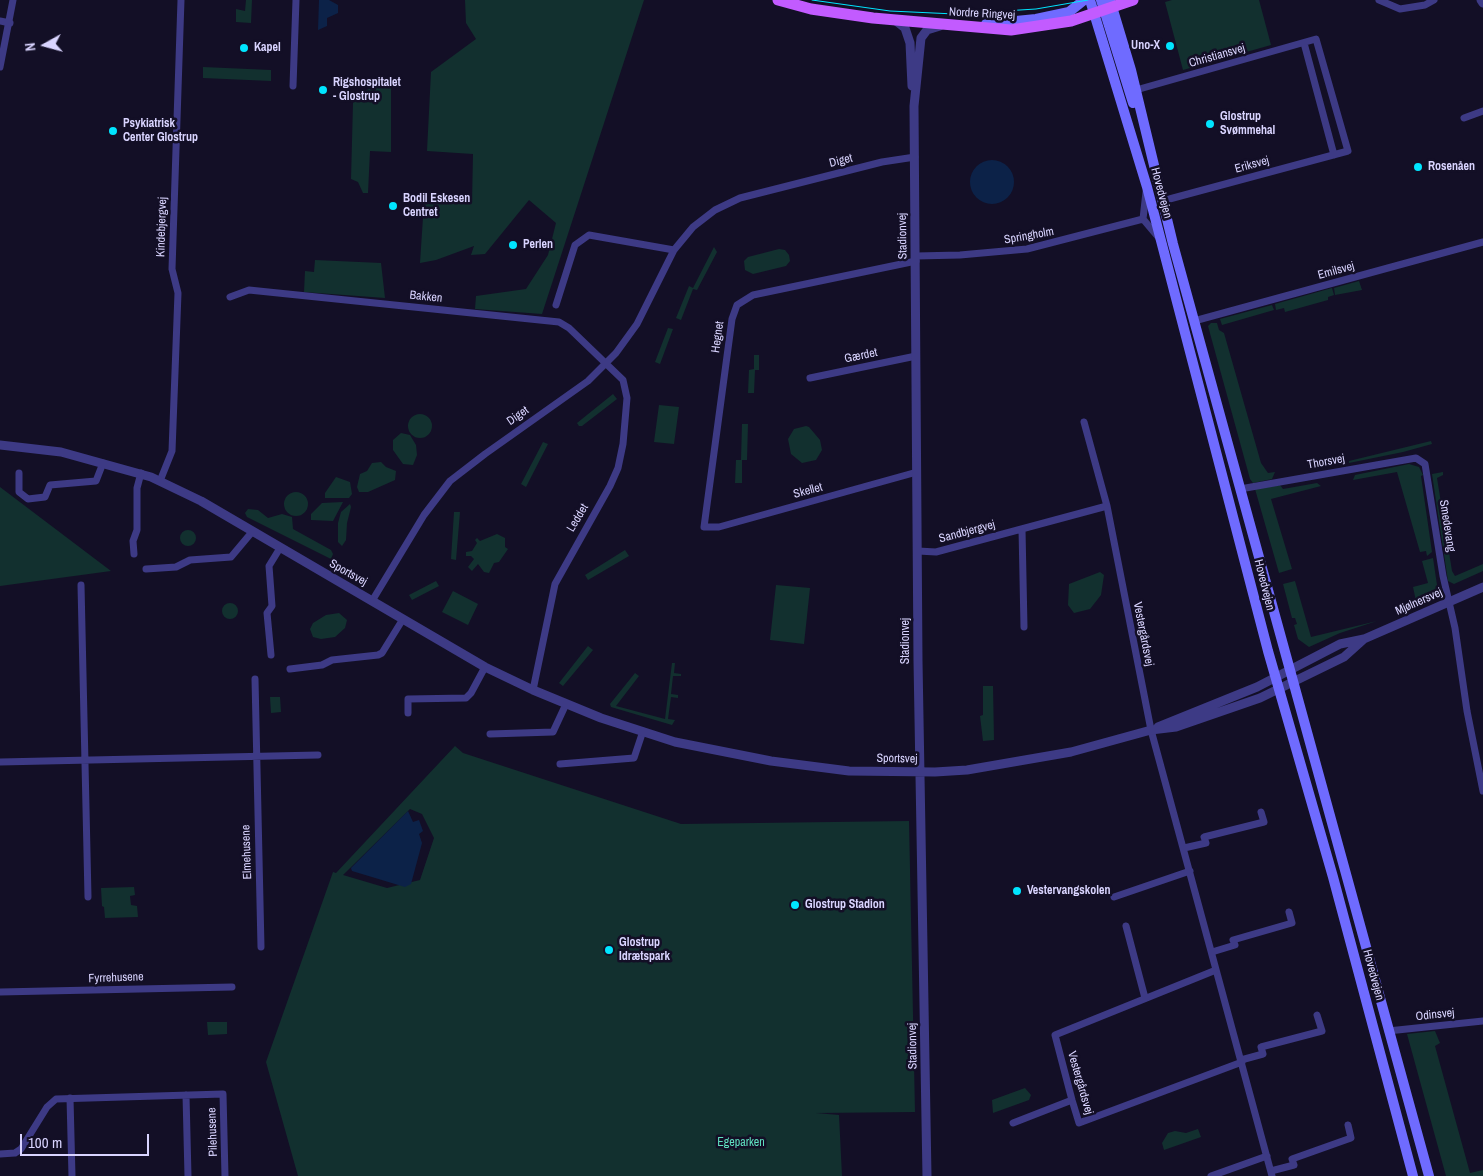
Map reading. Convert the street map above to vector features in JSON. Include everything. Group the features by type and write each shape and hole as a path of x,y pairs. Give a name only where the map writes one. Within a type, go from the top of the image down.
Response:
{"main road":[{"name":"Nordre Ringvej","path":"778,0 820,10 896,21 1011,30 1071,20 1103,4 1132,0"},
{"path":"947,26 995,24 1055,15 1069,12 1084,0"},
{"name":"Hovedvejen","path":"1090,0 1103,4"},
{"path":"1103,4 1129,93 1148,144"},
{"name":"Hovedvejen","path":"1103,4 1136,90 1162,201 1194,321 1429,1176"},
{"name":"Hovedvejen","path":"1103,4 1160,239 1278,689 1333,877 1414,1176"}],"street":[{"path":"0,67 13,0"},
{"name":"Kindebjergvej","path":"160,481 172,451 178,293 172,269 182,0"},
{"path":"294,86 296,0"},
{"path":"1379,0 1400,10 1425,5 1434,0"},
{"path":"0,21 10,23"},
{"name":"Stadionvej","path":"896,21 905,28 910,43 914,106 927,1176"},
{"name":"Stadionvej","path":"914,106 921,38 927,30 947,26"},
{"name":"Christiansvej","path":"1136,90 1316,39 1348,151"},
{"path":"1304,42 1334,155"},
{"path":"1464,118 1483,111"},
{"name":"Eriksvej","path":"1162,201 1348,151"},
{"name":"Diget","path":"372,601 424,515 450,482 461,472 588,381 607,363 637,324 674,250 693,227 716,210 731,202 877,163 915,157"},
{"path":"1147,187 1143,219 1160,239"},
{"name":"Springholm","path":"916,258 1027,249 1143,219"},
{"path":"556,305 575,245 590,235 674,250"},
{"name":"Emilsvej","path":"1194,321 1483,242"},
{"name":"Hegnet","path":"704,527 732,319 737,305 753,295 916,258"},
{"name":"Bakken","path":"230,297 249,290 560,322 566,325 607,363"},
{"name":"Gærdet","path":"810,378 916,356"},
{"name":"Leddet","path":"532,690 555,584 610,486 621,456 626,387 623,380 607,363"},
{"name":"Vestergårdsvej","path":"1084,422 1107,506 1152,730 1272,1174 1294,1165 1292,1160 1351,1138 1348,1124"},
{"name":"Sportsvej","path":"0,445 61,452 141,473 201,501 485,667 532,690 643,731 711,750 770,761 849,771 921,772 967,770 1071,752 1152,730 1176,727 1260,698 1293,681"},
{"name":"Thorsvej","path":"1240,490 1416,458"},
{"name":"Smedevang","path":"1416,458 1425,464 1467,711 1483,791"},
{"path":"19,473 20,492 28,499 45,497 50,485 96,481 103,463"},
{"name":"Skellet","path":"704,527 719,527 917,472"},
{"path":"134,554 133,541 137,530 137,488 141,473"},
{"name":"Sandbjergvej","path":"918,551 936,552 1107,506"},
{"path":"1022,529 1024,627"},
{"path":"146,569 176,567 190,560 233,556 252,532"},
{"path":"270,655 267,613 272,606 269,566 280,548"},
{"path":"81,585 88,897"},
{"name":"Mjølnersvej","path":"1290,670 1340,644 1364,639 1483,587"},
{"path":"290,669 322,665 332,660 378,655 382,653 403,619"},
{"name":"Mjølnersvej","path":"1293,681 1344,657 1364,639"},
{"path":"408,713 408,699 466,698 471,693 485,667"},
{"name":"Sportsvej","path":"1152,730 1173,719 1257,687 1290,670"},
{"name":"Elmehusene","path":"255,680 261,947"},
{"path":"490,734 553,732 566,704"},
{"path":"560,764 634,758 643,731"},
{"path":"0,762 318,755"},
{"path":"1184,848 1206,843 1204,837 1264,822 1261,812"},
{"path":"1114,897 1190,871"},
{"path":"1212,952 1234,945 1233,940 1292,923 1289,912"},
{"path":"1126,926 1145,998"},
{"name":"Vestergårdsvej","path":"1216,970 1055,1034 1079,1123 1263,1054 1261,1047 1322,1031 1317,1015"},
{"name":"Fyrrehusene","path":"2,992 232,987"},
{"name":"Odinsvej","path":"1388,1030 1483,1021"},
{"name":"Pilehusene","path":"2,1154 15,1153 21,1149 51,1102 56,1099 223,1094 225,1176"},
{"path":"186,1095 188,1176"},
{"path":"70,1098 72,1176"},
{"path":"1012,1123 1072,1100"},
{"path":"1211,1176 1267,1156"}],"green space":[{"path":"246,0 252,0 251,23 236,22 236,9 245,11"},
{"path":"465,0 644,0 542,314 475,309 476,296 526,289 548,255 556,223 529,200 485,254 471,255 474,246 436,260 420,263 424,202 472,203 473,154 427,151 431,72 476,39 466,23"},
{"path":"1172,0 1259,0 1271,45 1183,70 1165,2"},
{"path":"203,67 271,70 271,81 203,78"},
{"path":"385,80 391,83 391,152 370,151 368,193 363,193 358,182 351,179 353,103 358,95"},
{"path":"714,247 717,252 697,290 693,289 681,320 676,318 689,286 693,288"},
{"path":"779,249 785,250 789,255 790,261 786,266 753,274 745,270 744,261 748,257"},
{"path":"315,260 381,263 385,298 304,292 305,271 314,272"},
{"path":"1359,281 1362,290 1335,295 1334,288"},
{"path":"1332,288 1334,295 1328,297 1328,300 1285,312 1284,308 1276,310 1275,304"},
{"path":"1272,305 1274,310 1222,325 1220,319"},
{"path":"1211,323 1217,323 1219,330 1224,333 1261,463 1268,473 1275,472 1272,479 1253,483 1250,479 1208,326"},
{"path":"668,328 673,329 660,364 655,362"},
{"path":"754,355 759,355 759,370 755,370 754,393 748,393 749,370 754,369"},
{"path":"613,394 617,399 582,426 579,426 577,423"},
{"path":"659,405 679,407 674,444 654,442"},
{"path":"420,414 428,418 432,426 428,434 420,438 412,434 408,426 412,418"},
{"path":"742,424 748,424 747,460 742,460 742,483 735,483 736,460 741,460"},
{"path":"806,426 820,440 822,450 816,460 802,463 791,454 788,439 794,429"},
{"path":"401,433 410,435 416,445 417,455 413,465 403,464 393,450 393,440"},
{"path":"1431,441 1432,444 1403,452 1349,463 1349,461"},
{"path":"543,442 548,444 526,487 521,484"},
{"path":"381,462 386,467 396,471 395,480 368,492 359,492 357,487 360,474 367,471 372,463"},
{"path":"1409,464 1419,467 1423,475 1421,476 1432,552 1427,556 1426,551 1420,552 1397,472 1353,480 1355,475"},
{"path":"1443,472 1443,475 1437,478 1452,571 1455,576 1483,564 1483,571 1454,584 1448,581 1432,474"},
{"path":"336,477 350,482 352,494 349,498 325,498 325,493"},
{"path":"1317,483 1321,486 1271,499 1292,569 1279,573 1255,489 1280,485 1283,489"},
{"path":"0,487 111,571 0,586"},
{"path":"296,492 305,495 308,504 305,513 296,516 287,513 284,504 287,495"},
{"path":"343,502 333,521 311,520 311,514 322,503"},
{"path":"350,504 346,540 342,546 338,542 338,523 341,512"},
{"path":"248,509 258,510 268,518 282,514 292,517 293,529 331,550 333,554 331,559 247,517 245,513"},
{"path":"454,512 460,512 456,560 451,559"},
{"path":"188,530 196,538 188,546 180,538"},
{"path":"497,534 505,538 505,547 508,549 499,562 494,563 489,573 484,572 478,564 472,571 468,567 474,559 471,556 466,556 466,552 472,551 477,543 475,540 477,538 480,541"},
{"path":"625,550 629,556 588,580 585,575"},
{"path":"1433,558 1437,585 1435,591 1429,597 1401,609 1416,601 1413,587 1428,583 1422,561"},
{"path":"1100,572 1104,575 1101,595 1090,609 1074,613 1068,605 1069,584"},
{"path":"436,581 439,586 412,600 409,595"},
{"path":"1295,581 1311,637 1377,621 1340,633 1309,647 1298,639 1294,625 1297,624 1295,618 1292,618 1283,584"},
{"path":"776,585 810,588 804,644 770,640"},
{"path":"453,591 478,604 468,625 442,612"},
{"path":"230,603 236,605 238,611 236,617 230,619 224,617 222,611 224,605"},
{"path":"339,613 347,620 345,628 335,637 321,639 313,637 310,629 313,623 326,615"},
{"path":"588,646 593,650 563,686 559,683"},
{"path":"672,663 675,663 674,673 681,674 681,676 673,676 671,694 678,695 678,698 671,697 668,719 675,720 672,725 611,707 610,704 635,673 639,676 616,706 665,719"},
{"path":"983,686 993,686 994,740 983,741 980,716 983,715"},
{"path":"270,697 280,697 281,712 271,713"},
{"name":"Glostrup Idrætspark","path":"455,746 463,753 681,824 909,821 915,1112 816,1113 839,1115 842,1176 298,1176 266,1062 333,872 336,873","holes":["410,809 422,814 434,838 420,880 387,888 343,875"]},
{"path":"134,887 135,895 130,896 131,905 137,906 138,917 105,918 101,888"},
{"path":"207,1022 227,1022 227,1034 208,1035"},
{"path":"1435,1031 1440,1043 1435,1046 1470,1173 1483,1170 1483,1176 1446,1176 1407,1034"},
{"path":"1025,1088 1031,1095 1029,1100 993,1113 992,1100"},
{"path":"1198,1129 1201,1137 1164,1150 1162,1143 1168,1133 1175,1131 1186,1133"}],"water":[{"path":"319,0 329,0 338,5 338,13 327,18 327,26 318,30"},
{"path":"988,160 996,160 1008,166 1014,182 1008,198 996,204 988,204 976,198 970,186 970,178 976,166"},
{"path":"408,811 413,822 419,820 423,831 419,834 422,843 411,884 405,887 352,871 351,868"}],"tram line":[{"path":"812,0 890,11 955,14 1036,9 1088,0"}],"place":[{"name":"Uno-X","path":"1170,46"},
{"name":"Kapel","path":"244,48"},
{"name":"Rigshospitalet - Glostrup","path":"323,90"},
{"name":"Glostrup Svømmehal","path":"1210,124"},
{"name":"Psykiatrisk Center Glostrup","path":"113,131"},
{"name":"Rosenåen","path":"1418,167"},
{"name":"Bodil Eskesen Centret","path":"393,206"},
{"name":"Perlen","path":"513,245"},
{"name":"Vestervangskolen","path":"1017,891"},
{"name":"Glostrup Stadion","path":"795,905"},
{"name":"Glostrup Idrætspark","path":"609,950"}],"park label":[{"name":"Egeparken","path":"741,1143"}]}
